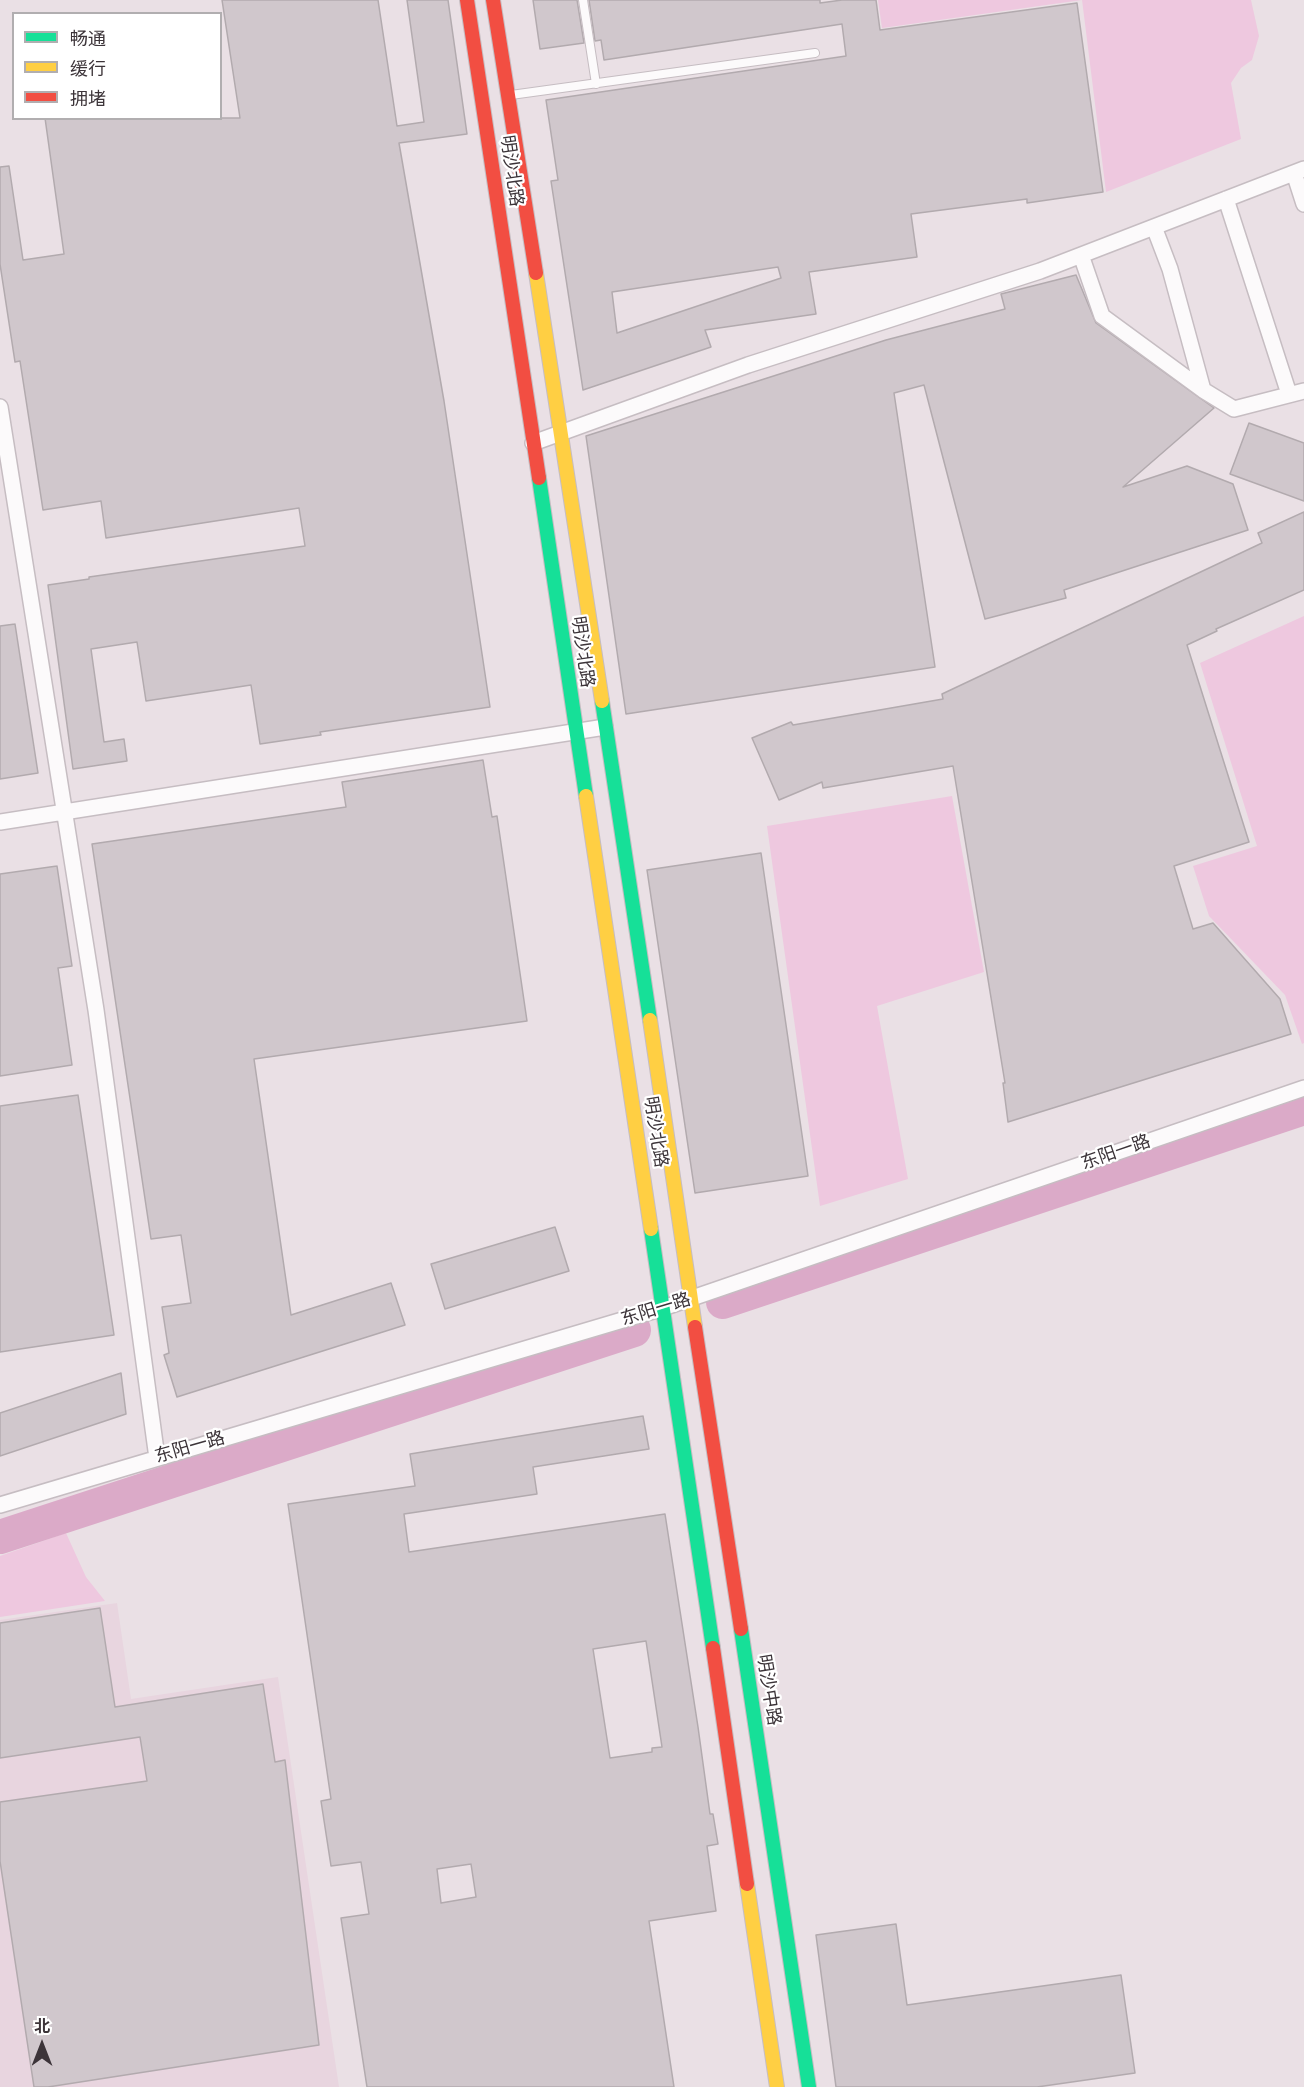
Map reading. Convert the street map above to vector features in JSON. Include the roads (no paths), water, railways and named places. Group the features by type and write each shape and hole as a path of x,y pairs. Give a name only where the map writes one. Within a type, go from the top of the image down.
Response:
{"street":[{"name":"明沙北路","path":"467,0 663,1308"},
{"name":"明沙北路","path":"493,0 562,433 690,1299"},
{"path":"533,443 748,365 1040,271 1299,171 1304,204"},
{"path":"1081,255 1102,316 1203,390 1233,409 1297,393 1226,199"},
{"path":"1154,226 1170,269 1203,390"},
{"path":"0,407 94,998 157,1458"},
{"path":"0,822 605,727"},
{"name":"东阳一路","path":"0,1504 663,1308 1304,1088"},
{"name":"明沙中路","path":"690,1299 809,2087"},
{"path":"663,1308 777,2087"}],"lane":[{"path":"583,0 596,84"},
{"path":"507,96 815,53"}],"waterway":[{"path":"723,1302 1304,1108"},
{"path":"0,1537 634,1330"}]}
